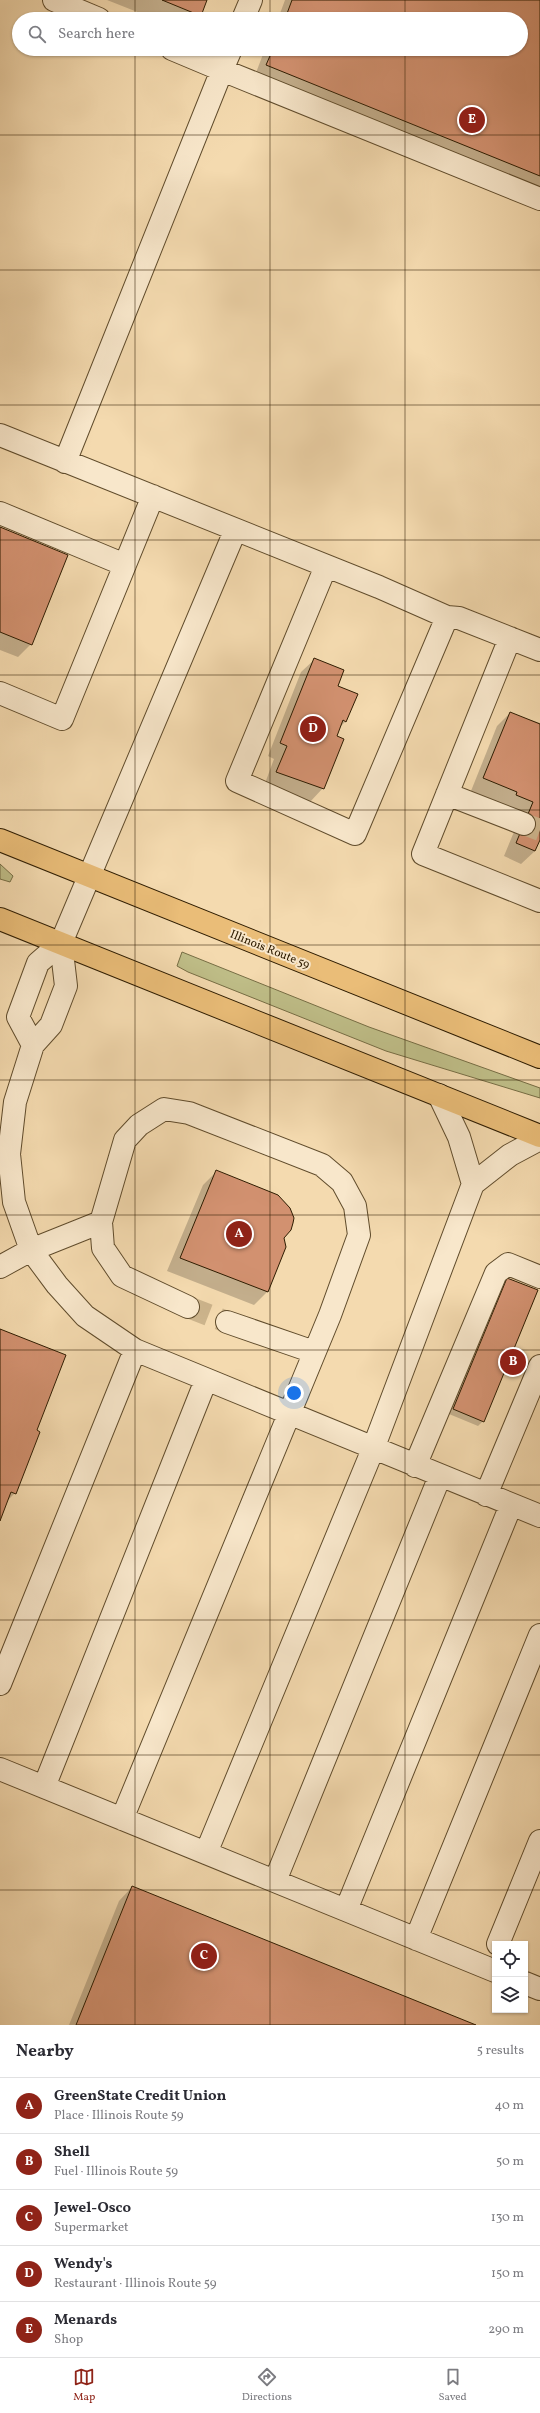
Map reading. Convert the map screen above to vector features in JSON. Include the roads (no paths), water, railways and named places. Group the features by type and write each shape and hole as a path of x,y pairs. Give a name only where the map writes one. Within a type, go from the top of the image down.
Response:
{"main road":[{"name":"Illinois Route 59","path":"0,840 540,1057"},
{"path":"0,919 540,1136"}],"lane":[{"path":"54,0 83,12"},
{"path":"246,12 251,0"},
{"path":"189,56 540,199"},
{"path":"66,462 228,56"},
{"path":"0,435 153,496 235,531 326,566 447,617 459,618 540,650"},
{"path":"0,693 62,718 153,496"},
{"path":"0,513 125,565"},
{"path":"33,1045 18,1017 38,963 61,943 235,531"},
{"path":"326,566 237,781 355,834 447,617"},
{"path":"510,638 424,854 540,901"},
{"path":"447,794 524,824"},
{"path":"61,943 66,986 51,1025 33,1045 15,1102 9,1154 14,1202 31,1250 57,1285 85,1316 135,1350 486,1495 511,1505 539,1512"},
{"path":"439,1095 459,1137 473,1184"},
{"path":"122,1819 314,1352 348,1268 359,1235 355,1206 342,1182 322,1165 189,1113 164,1109 139,1125 125,1140 101,1222 103,1248 122,1276 188,1307"},
{"path":"206,1853 373,1449 473,1184 510,1155 540,1139"},
{"path":"0,1267 31,1250 101,1222"},
{"path":"415,1466 496,1273 508,1264 540,1277"},
{"path":"227,1322 314,1352"},
{"path":"0,1684 135,1350"},
{"path":"486,1495 540,1366"},
{"path":"44,1787 206,1380"},
{"path":"275,1881 440,1476"},
{"path":"346,1910 511,1505"},
{"path":"416,1939 540,1635"},
{"path":"0,1769 416,1939 492,1963"},
{"path":"499,1941 540,1841"},
{"path":"528,1984 540,1989"}],"tunnel":[{"path":"524,824 540,830"},
{"path":"188,1307 227,1322"}],"place":[{"name":"Menards","path":"472,120"},
{"name":"Wendy's","path":"313,729"},
{"name":"GreenState Credit Union","path":"239,1234"},
{"name":"Shell","path":"513,1362"},
{"name":"Jewel-Osco","path":"204,1956"}]}
